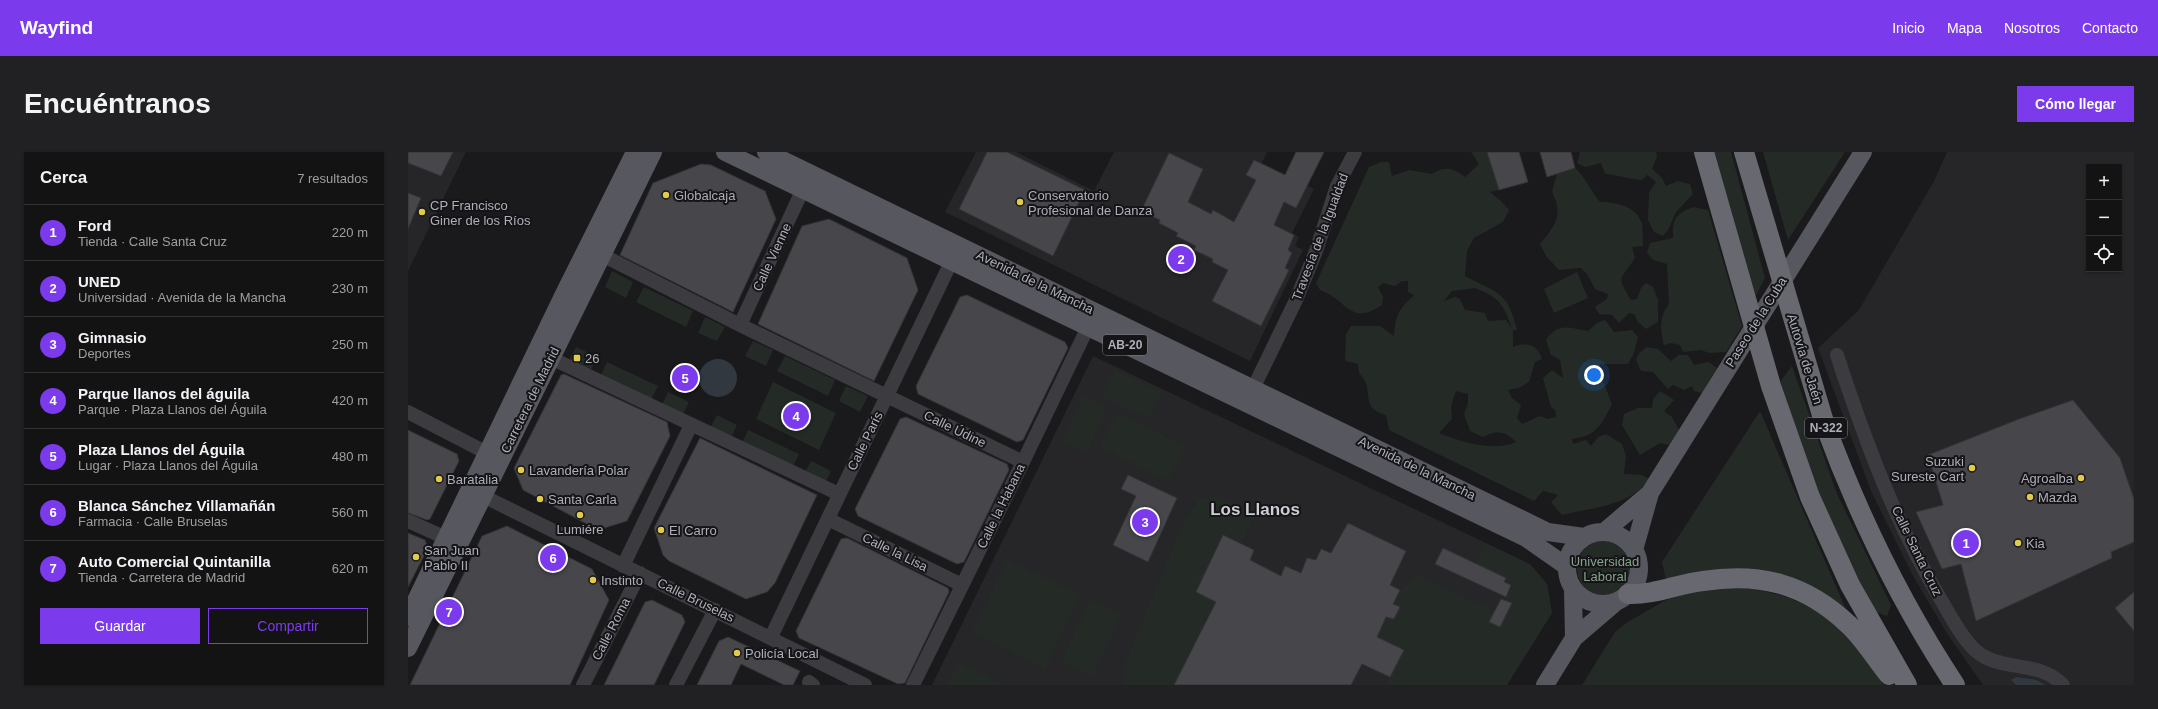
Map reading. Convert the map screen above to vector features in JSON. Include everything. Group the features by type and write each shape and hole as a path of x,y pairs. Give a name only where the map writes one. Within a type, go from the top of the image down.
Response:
{"highway":[{"name":"N-322","path":"1704,152 1771,386 1810,497 1850,585 1907,685"},
{"name":"Autovía de Jaén","path":"1744,152 1822,415 1840,465 1875,546 1939,660 1955,685"},
{"path":"1622,598 1646,595 1695,582 1727,577 1758,578 1783,583 1826,605 1850,625 1897,685"}],"main road":[{"name":"Carretera de Madrid","path":"408,617 635,152"},
{"name":"Carretera de Madrid","path":"408,648 653,152"},
{"name":"Avenida de la Mancha","path":"725,152 810,186 955,253 1088,326 1250,395 1551,533 1584,537"},
{"name":"Avenida de la Mancha","path":"766,152 810,186"},
{"name":"Paseo de la Cuba","path":"1634,550 1650,493 1863,152"},
{"name":"Avenida de la Mancha","path":"955,253 994,263 1526,538 1566,566"},
{"name":"Paseo de la Cuba","path":"1604,532 1650,493"},
{"path":"1545,685 1574,638 1622,598 1635,584 1639,572 1638,560 1634,550 1626,541 1616,535 1604,532 1584,537 1575,544 1569,554 1566,566 1569,581 1573,590 1580,597 1593,603 1607,604 1622,598"},
{"path":"1573,590 1574,638"}],"street":[{"name":"Travesía de la Igualdad","path":"1250,395 1296,300 1316,251 1337,186 1355,152"},
{"name":"Calle Vienne","path":"740,325 810,186"},
{"name":"Calle París","path":"771,637 955,253"},
{"name":"Calle Údine","path":"608,258 740,325 1023,462"},
{"name":"Calle la Habana","path":"913,685 1088,326"},
{"name":"Calle Santa Cruz","path":"1837,355 1868,445 1895,508 1924,572 1961,632 1975,650 1996,663 2029,667 2045,673 2063,685"},
{"path":"557,361 839,494"},
{"path":"408,412 487,453"},
{"path":"623,566 691,425"},
{"name":"Calle Bruselas","path":"483,496 623,566 771,637 865,685"},
{"name":"Calle la Lisa","path":"828,519 962,585"},
{"path":"408,521 446,538"},
{"name":"Calle Roma","path":"583,685 640,573"},
{"path":"676,685 715,610"}],"shaded area":[{"name":"CP Francisco Giner de los Ríos","path":"408,152 466,152 408,271"},
{"path":"976,152 1016,152 1094,191 1114,152 1267,152 1262,163 1314,189 1292,233 1299,237 1295,246 1303,250 1250,361 945,212"},
{"path":"1947,152 2134,152 2134,685 1983,685 1946,632 1912,574 1871,491 1818,348 1859,310 1934,181"},
{"path":"1093,356 1530,564 1547,584 1552,613 1507,685 932,685"},
{"path":"718,359 731,365 737,378 731,391 718,397 705,391 699,378 705,365"},
{"path":"2016,677 2037,680 2045,685 2016,685 2011,680"}],"green space":[{"path":"1471,152 1487,152 1499,190 1490,192 1509,210 1503,222 1474,238 1467,251 1465,276 1493,290 1505,300 1510,308 1517,330 1513,330 1513,347 1527,344 1538,350 1542,359 1535,362 1529,382 1519,388 1508,390 1512,398 1521,405 1517,418 1522,424 1540,416 1548,419 1556,417 1555,410 1551,407 1543,378 1552,370 1563,378 1560,360 1551,355 1546,340 1555,331 1560,328 1570,328 1588,331 1597,323 1605,320 1614,332 1632,330 1638,337 1634,353 1628,364 1600,364 1600,374 1612,404 1601,424 1593,432 1572,439 1573,444 1586,440 1591,446 1598,437 1606,434 1622,444 1626,456 1624,474 1642,475 1649,479 1642,488 1621,500 1597,508 1562,515 1551,502 1558,495 1543,491 1534,501 1389,430 1386,415 1377,412 1369,403 1367,386 1359,373 1358,364 1345,361 1346,334 1351,326 1380,326 1394,336 1397,317 1404,305 1414,295 1408,292 1408,281 1402,281 1395,286 1383,283 1378,287 1383,297 1382,305 1371,311 1356,313 1329,294 1320,290 1316,283 1369,167 1381,162 1389,162 1392,176 1409,170 1432,174 1437,171 1449,169 1465,177 1479,164","holes":["1475,288 1490,295 1500,303 1512,328 1506,320 1488,321 1485,313 1465,310 1460,299 1455,297 1444,301 1452,291","1456,391 1468,394 1468,403 1464,414 1470,431 1483,437 1488,434 1501,432 1508,435 1516,442 1497,446 1477,445 1439,433 1452,419 1451,406"]},
{"path":"1580,152 1656,152 1657,157 1652,169 1662,178 1666,186 1678,181 1690,184 1693,194 1676,212 1668,230 1663,236 1654,232 1648,220 1649,193 1656,182 1647,175 1642,180 1605,174 1601,163 1585,167 1577,163"},
{"path":"1712,152 1731,152 1765,278 1754,299"},
{"path":"1763,152 1845,152 1788,240"},
{"path":"1575,168 1600,202 1617,204 1629,208 1634,211 1641,221 1643,246 1632,247 1635,258 1623,275 1622,282 1631,300 1637,299 1641,288 1646,283 1653,287 1658,300 1658,322 1646,329 1638,322 1634,314 1629,313 1619,323 1612,315 1599,314 1595,307 1607,299 1608,294 1595,289 1587,274 1581,268 1559,270 1546,256 1540,244 1554,226 1556,220 1556,200 1552,192 1557,174"},
{"path":"1693,207 1708,210 1742,326 1726,352 1709,353 1701,350 1683,352 1680,345 1671,343 1664,345 1661,323 1663,313 1669,304 1667,264 1653,260 1647,253 1650,243 1673,238 1673,226 1676,218 1683,212"},
{"path":"612,271 633,282 626,298 605,287"},
{"path":"1577,272 1588,298 1554,313 1544,289"},
{"path":"644,287 693,311 686,327 636,302"},
{"path":"705,317 725,327 717,341 698,333"},
{"path":"753,341 773,350 766,366 745,356"},
{"path":"576,347 597,357 590,372 568,362"},
{"path":"1647,347 1658,349 1671,361 1679,355 1688,355 1694,365 1708,362 1717,368 1702,393 1694,391 1692,386 1684,390 1673,385 1668,389 1653,372 1641,371 1636,360 1639,353"},
{"path":"785,356 835,380 828,396 777,371"},
{"path":"607,362 658,386 650,402 600,377"},
{"path":"1792,366 1837,494 1891,605 1887,616 1876,612 1856,578 1828,517 1779,383"},
{"path":"1115,370 1163,392 1149,419 1102,397"},
{"path":"773,382 836,413 819,450 756,419"},
{"path":"846,386 868,396 860,412 839,401"},
{"path":"1660,391 1674,400 1664,411 1672,417 1679,430 1670,445 1660,443 1640,455 1622,425 1624,414 1638,408 1652,408 1653,399"},
{"path":"668,392 689,402 682,417 661,407"},
{"path":"1083,396 1107,408 1086,453 1062,441"},
{"path":"1760,411 1847,612 1823,595 1666,580 1662,562"},
{"path":"1118,413 1186,446 1167,481 1100,447"},
{"path":"717,415 737,425 730,440 709,430"},
{"path":"748,430 799,454 791,470 741,446"},
{"path":"811,461 831,471 824,486 803,476"},
{"path":"1214,496 1231,503 1254,516 1241,543 1223,535 1196,592 1216,602 1174,685 1122,685 1125,663 1185,519 1199,499"},
{"name":"Universidad Laboral","path":"1605,540 1620,545 1628,553 1633,568 1628,583 1620,591 1605,596 1590,591 1582,583 1577,568 1582,553 1590,545"},
{"path":"1485,543 1530,564 1547,584 1552,613 1507,685 1386,685 1403,650 1377,637 1386,617 1394,619 1400,607 1393,604 1400,590 1418,575 1495,611 1489,622 1500,627 1505,601 1511,585 1504,582 1506,578 1475,564"},
{"path":"1007,560 1081,595 1045,669 972,633"},
{"path":"1726,587 1764,591 1786,597 1797,601 1834,621 1845,630 1857,645 1884,685 1582,685 1615,632 1626,623 1666,600 1700,590"},
{"path":"1090,600 1122,615 1093,676 1061,661"},
{"path":"959,662 1004,685 947,685"}],"building":[{"path":"408,152 453,152 441,176 408,163"},
{"name":"Conservatorio Profesional de Danza","path":"987,152 1007,152 1085,190 1053,256 959,209"},
{"path":"1296,152 1324,152 1296,208 1284,202 1274,225 1294,235 1288,250 1292,253 1285,268 1289,270 1261,326 1212,301 1228,270 1212,262 1213,259 1194,250 1196,246 1176,236 1178,233 1159,223 1160,220 1141,211 1169,153 1203,169 1188,202 1211,214 1213,210 1234,222 1256,180 1246,175 1254,160 1285,175"},
{"path":"1487,152 1519,152 1528,182 1499,190"},
{"path":"1540,152 1571,152 1575,168 1547,177"},
{"path":"701,164 711,165 765,191 776,219 733,312 620,255 653,183"},
{"path":"408,193 421,198 408,229"},
{"path":"829,219 907,258 918,290 874,381 758,324 802,226"},
{"path":"967,295 1065,342 1068,348 1023,440 1017,442 918,394 916,386 960,297"},
{"path":"564,374 667,422 670,436 627,521 598,530 523,490 514,468 561,375"},
{"path":"2073,400 2120,458 2134,499 2134,542 2111,552 2112,558 1976,621 1961,564 1942,569 1916,512 1943,505 1928,455 2019,419"},
{"path":"906,417 1007,464 1009,470 964,562 957,564 858,516 855,509 900,419"},
{"path":"408,430 457,454 459,461 430,519 427,520 408,513"},
{"path":"700,438 817,495 775,583 767,592 746,599 669,561 663,555 654,528"},
{"path":"1128,475 1177,498 1148,562 1113,545 1136,496 1121,489"},
{"path":"1348,523 1406,551 1390,585 1400,590 1393,604 1400,607 1394,619 1386,617 1377,637 1404,650 1390,677 1362,664 1351,685 1174,685 1216,602 1196,592 1223,535 1254,550 1250,560 1281,576 1285,566 1301,573 1307,558 1316,560 1321,549 1331,553"},
{"path":"507,526 592,569 609,600 570,685 410,685 482,536"},
{"name":"San Juan Pablo II","path":"408,533 425,540 428,548 408,587"},
{"path":"847,538 948,588 949,592 905,683 898,684 799,638 796,631 841,539"},
{"path":"1443,548 1506,578 1504,582 1511,585 1506,597 1435,564"},
{"path":"2134,592 2134,631 2115,608"},
{"path":"1501,599 1512,603 1500,627 1489,622"},
{"path":"652,600 682,615 685,622 654,685 604,685 645,602"},
{"name":"Policía Local","path":"728,637 800,671 793,685 784,685 741,664 731,685 697,685 719,641"}],"place":[{"name":"Globalcaja","path":"666,195"},
{"name":"Conservatorio Profesional de Danza","path":"1020,202"},
{"name":"CP Francisco Giner de los Ríos","path":"422,212"},
{"name":"UNED","path":"1181,259"},
{"name":"26","path":"577,358"},
{"name":"Plaza Llanos del Águila","path":"685,378"},
{"name":"Parque llanos del águila","path":"796,416"},
{"name":"Suzuki Sureste Cart","path":"1972,468"},
{"name":"Lavandería Polar","path":"521,470"},
{"name":"Agroalba","path":"2081,478"},
{"name":"Baratalia","path":"439,479"},
{"name":"Mazda","path":"2030,497"},
{"name":"Santa Carla","path":"540,499"},
{"name":"Lumiére","path":"580,515"},
{"name":"Gimnasio","path":"1145,522"},
{"name":"El Carro","path":"661,530"},
{"name":"Ford","path":"1966,543"},
{"name":"Kia","path":"2018,543"},
{"name":"San Juan Pablo II","path":"416,557"},
{"name":"Blanca Sánchez Villamañán","path":"553,558"},
{"name":"Instinto","path":"593,580"},
{"name":"Auto Comercial Quintanilla","path":"449,612"},
{"name":"Policía Local","path":"737,653"}],"district":[{"name":"Los Llanos","path":"1255,509"}]}
